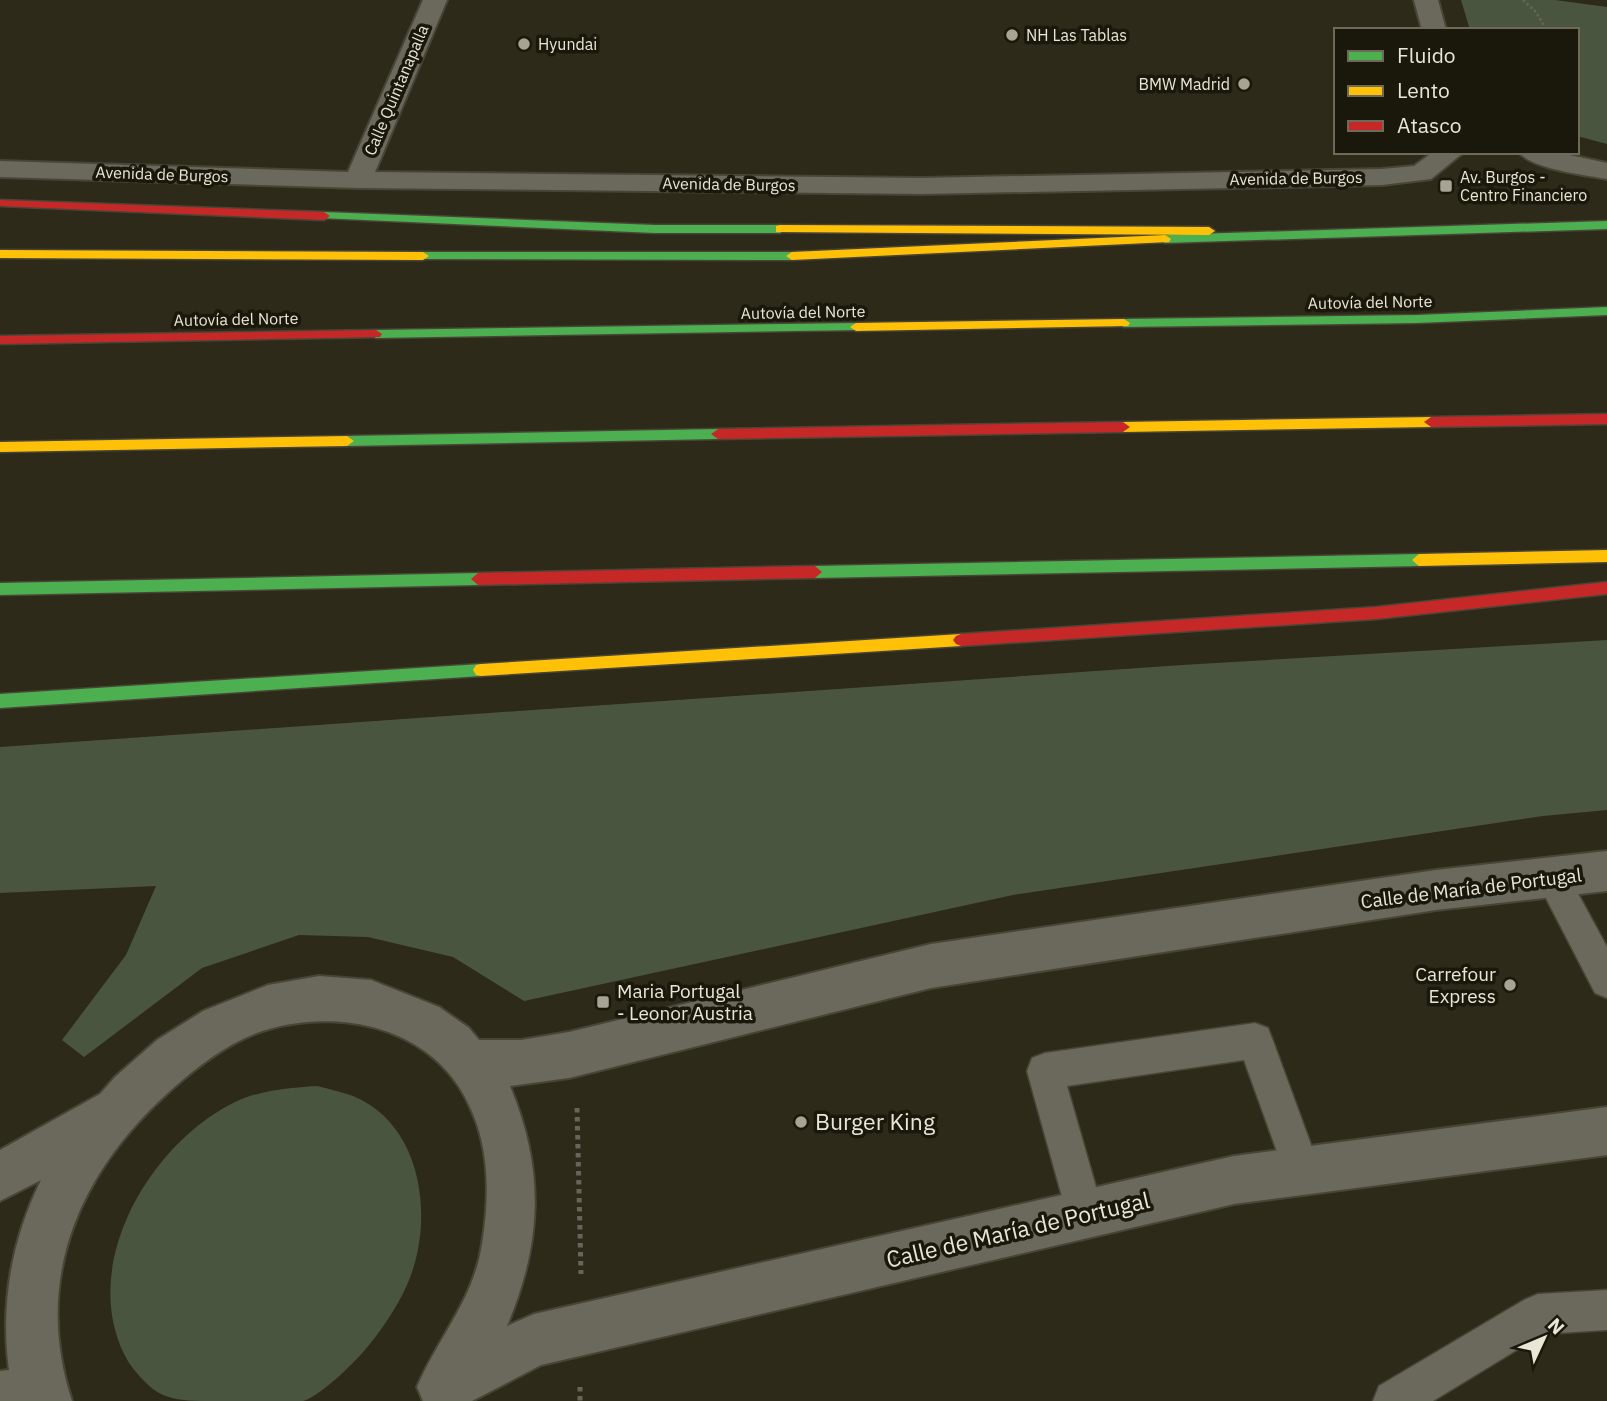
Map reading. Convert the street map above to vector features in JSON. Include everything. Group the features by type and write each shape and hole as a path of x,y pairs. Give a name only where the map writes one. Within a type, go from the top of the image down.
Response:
{"main road":[{"path":"0,203 655,229 1337,232"},
{"path":"0,254 757,257 1337,232 1607,225"},
{"name":"Autovía del Norte","path":"0,340 1403,319 1607,310"},
{"path":"0,447 1607,419"},
{"path":"0,589 1607,556"},
{"path":"0,701 1376,613 1607,589"}],"street":[{"name":"Calle Quintanapalla","path":"358,180 435,0"},
{"path":"1426,0 1433,28"},
{"name":"Avenida de Burgos","path":"0,169 358,180 922,186 1382,177 1421,173 1448,154"},
{"path":"1536,154 1607,171"},
{"name":"Calle de María de Portugal","path":"470,1063 521,1063 569,1055 932,966 1436,890 1607,871"},
{"path":"29,1397 32,1295 41,1245 58,1196 83,1151 113,1110 170,1056 236,1018 302,1001 335,999 366,1002 396,1011 423,1023 448,1041 470,1063 485,1087 504,1133 511,1176 512,1209 508,1244 499,1281 486,1317 439,1394"},
{"path":"0,1177 113,1110"},
{"name":"Calle de María de Portugal","path":"439,1394 534,1340 583,1331 1234,1180 1607,1131"}],"lane":[{"path":"1551,877 1607,981"},
{"path":"1086,1215 1045,1071 1255,1041 1302,1172"},
{"path":"1394,1401 1538,1314 1607,1310"}],"path":[{"path":"1523,0 1536,12 1544,28"},
{"path":"569,1055 578,1120 583,1331 580,1401"}],"green space":[{"path":"1461,0 1555,0 1607,7 1607,144 1579,137 1579,28 1469,28"},
{"path":"1607,640 1607,810 1543,816 1013,895 524,1001 453,957 368,937 299,935 202,968 84,1057 62,1040 126,955 156,886 0,893 0,747 1182,665"},
{"path":"317,1086 353,1096 377,1110 395,1129 409,1152 421,1205 420,1233 416,1260 403,1294 382,1328 359,1357 326,1387 303,1401 188,1400 157,1392 129,1363 114,1327 110,1290 116,1252 129,1214 149,1179 174,1148 203,1122 235,1102 255,1095"}],"traffic: fast":[{"path":"324,216 655,229 780,229"},
{"path":"1165,239 1607,225"},
{"path":"423,256 792,256"},
{"path":"1124,323 1417,319 1607,311"},
{"path":"376,334 856,327"},
{"path":"347,441 718,434"},
{"path":"815,572 1419,560"},
{"path":"0,589 478,579"},
{"path":"0,701 481,670"}],"traffic: slow":[{"path":"780,229 1209,231"},
{"path":"792,256 1165,239"},
{"path":"0,254 423,256"},
{"path":"856,327 1124,323"},
{"path":"1123,427 1431,422"},
{"path":"0,447 347,441"},
{"path":"1419,560 1607,556"},
{"path":"481,670 961,640"}],"traffic: jam":[{"path":"0,203 324,216"},
{"path":"0,340 376,334"},
{"path":"1431,422 1607,419"},
{"path":"718,434 1123,427"},
{"path":"478,579 815,572"},
{"path":"961,640 1376,613 1607,588"}],"place":[{"name":"NH Las Tablas","path":"1012,35"},
{"name":"Hyundai","path":"524,44"},
{"name":"BMW Madrid","path":"1244,84"},
{"name":"Av. Burgos - Centro Financiero","path":"1446,186"},
{"name":"Carrefour Express","path":"1510,985"},
{"name":"Maria Portugal - Leonor Austria","path":"603,1002"},
{"name":"Burger King","path":"801,1122"}]}
